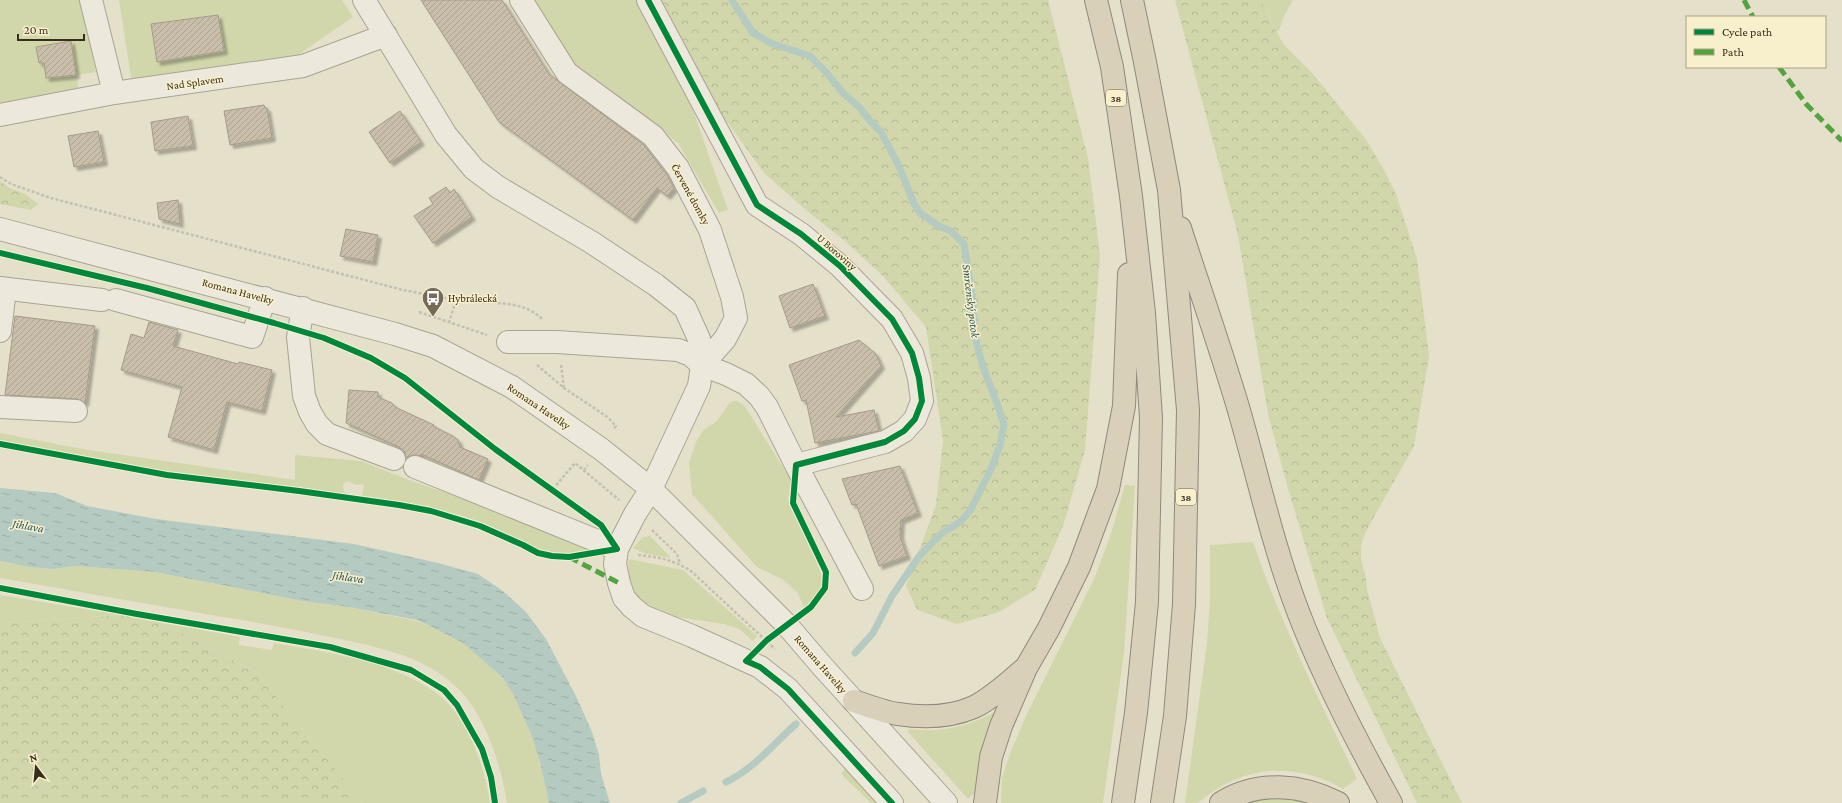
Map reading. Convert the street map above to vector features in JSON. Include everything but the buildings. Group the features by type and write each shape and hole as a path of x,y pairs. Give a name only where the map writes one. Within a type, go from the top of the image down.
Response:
{"highway":[{"name":"38","path":"1096,0 1112,67 1131,196 1144,313 1151,418 1147,602 1136,713 1123,803"},
{"name":"38","path":"1132,0 1145,62 1168,190 1188,410 1184,604 1175,716 1162,803"},
{"path":"1168,190 1238,407 1273,539 1299,615 1328,682 1391,803"},
{"path":"985,803 991,757 1001,726 1026,668 1049,628 1078,567 1108,490 1124,406 1131,196"},
{"path":"854,701 898,714 929,716 951,714 974,706 998,691 1026,668"},
{"path":"1222,803 1244,792 1262,788 1279,787 1310,791 1338,803"}],"street":[{"path":"91,0 114,93"},
{"path":"364,0 446,135 474,169 516,199 591,242 649,280 685,308 699,339 702,365 699,386 651,489 635,514 617,549 616,564 619,584 624,598 643,616 692,636 760,667 788,688 892,803"},
{"name":"Červené domky","path":"521,0 567,73 653,136 678,168 710,230 732,297 736,318 725,338 702,365"},
{"name":"U Boroviny","path":"648,0 757,205 801,234 840,266 892,319 912,353 919,378 922,401 915,419 904,431 885,442 796,465"},
{"name":"Nad Splavem","path":"0,115 114,93 303,66 386,35"},
{"name":"Romana Havelky","path":"0,229 303,308 395,334 433,346 512,387 595,445 651,489 786,624 946,803"},
{"path":"0,332 2,289 109,300 252,337 265,298"},
{"path":"303,308 298,338 304,396 310,412 317,424 327,434 394,459"},
{"path":"508,342 557,342 678,350 691,355 702,365 726,374 746,384 768,407 796,465 862,589"},
{"path":"0,407 76,411"},
{"path":"415,467 617,549"}],"path":[{"path":"0,177 11,184 51,198 403,290 456,300 506,304 526,308 536,313 557,342 564,388 606,416 616,426"},
{"path":"449,323 456,300"},
{"path":"553,490 575,463 584,470"},
{"path":"547,485 559,494"},
{"path":"617,549 635,555 662,558 680,564 691,571 767,640 786,624"}],"green space":[{"path":"0,0 80,0 96,72 76,75 79,91 0,104"},
{"path":"119,0 342,0 353,17 295,57 132,83"},
{"path":"532,0 637,0 684,85 728,210 719,213 678,143 575,65"},
{"path":"639,0 1048,0 1088,158 1100,255 1085,450 1063,526 1035,590 999,612 957,624 917,610 906,586 936,505 943,441 926,327 883,276 845,241 807,211 764,173"},
{"path":"1175,0 1261,0 1283,44 1314,75 1367,141 1396,194 1417,259 1429,356 1414,446 1365,533 1361,546 1361,559 1380,638 1462,803 1417,803 1327,618 1287,485 1268,414 1238,235"},
{"path":"1261,0 1293,0 1285,14 1279,30 1277,31"},
{"path":"0,181 10,188 25,194 38,204 31,210 0,204"},
{"path":"733,401 737,401 744,405 791,480 788,500 821,574 822,584 819,593 804,607 798,593 782,579 757,567 692,494 689,463 696,442 703,430 716,422 729,404"},
{"path":"0,433 82,449 295,480 295,455 361,461 409,480 480,504 596,549 592,551 553,554 546,553 492,527 459,515 424,507 363,497 362,494 364,487 362,484 356,485 348,481 343,484 344,492 353,496 188,476 0,441"},
{"path":"1125,485 1135,486 1124,653 1103,803 1001,803 1002,778 1011,751 1026,716 1094,579 1111,534"},
{"path":"650,536 671,558 647,554 633,548 643,537"},
{"path":"1253,542 1288,632 1357,779 1343,789 1328,781 1297,772 1266,771 1251,774 1235,780 1217,789 1197,803 1185,803 1207,643 1210,602 1210,545"},
{"path":"629,559 683,570 757,636 753,641 739,629 724,624 650,612 631,589 628,563"},
{"path":"0,561 29,567 53,569 75,566 155,572 308,602 343,606 417,621 434,628 463,643 503,678 513,694 531,734 540,762 549,803 507,803 495,755 474,708 453,684 440,674 410,658 363,644 288,628 0,578"},
{"path":"0,595 121,615 9,623 0,621"},
{"path":"121,615 163,623 257,673 363,803 0,803 0,621 9,623"},
{"path":"163,623 240,637 239,645 272,650 274,643 337,654 380,665 419,682 436,693 457,714 473,743 479,758 488,789 490,803 363,803 257,673"},
{"path":"995,712 979,757 974,793 968,799 908,732 909,729 932,730 954,728 974,722"},
{"path":"846,768 879,803 871,803 842,775 842,772"},
{"path":"1284,797 1313,803 1249,803 1264,798"}],"water":[{"name":"Jihlava","path":"0,488 55,493 87,506 156,519 354,544 438,563 478,574 503,591 526,612 546,639 576,696 592,732 599,755 601,774 610,803 549,803 540,762 531,734 513,694 503,678 463,643 434,628 417,620 343,606 308,602 155,572 75,566 53,569 29,567 0,561"}],"waterway":[{"name":"Smrčenský potok","path":"732,0 753,33 773,44 810,56 826,72 843,93 859,107 881,132 899,166 914,204 920,213 939,226 951,231 964,244 973,300 974,333 983,367 1004,425 1000,445 991,469 970,511 960,522 942,533 920,555 892,596 873,633 855,653"},
{"name":"Smrčenský potok","path":"726,782 746,770 763,756 796,724"},
{"name":"Smrčenský potok","path":"681,803 703,791"}],"marked path":[{"path":"1744,0 1752,16"},
{"path":"1780,68 1807,105 1842,141"},
{"path":"569,557 619,583"}],"cycle path":[{"path":"648,0 757,205 801,234 840,266 892,319 912,353 919,378 922,401 915,419 904,431 885,442 796,465 793,503 826,572 825,588 811,607 767,640 746,661 760,667 788,689 892,803"},
{"path":"0,253 147,288 274,323 324,338 371,358 405,378 495,449 601,525 617,549 569,557 552,556 538,553 480,526 431,511 299,491 167,475 0,444"},
{"path":"0,588 137,614 330,647 411,670 444,690 457,705 482,749 491,777 495,803"}],"place":[{"name":"Hybrálecká","path":"433,318"}]}
